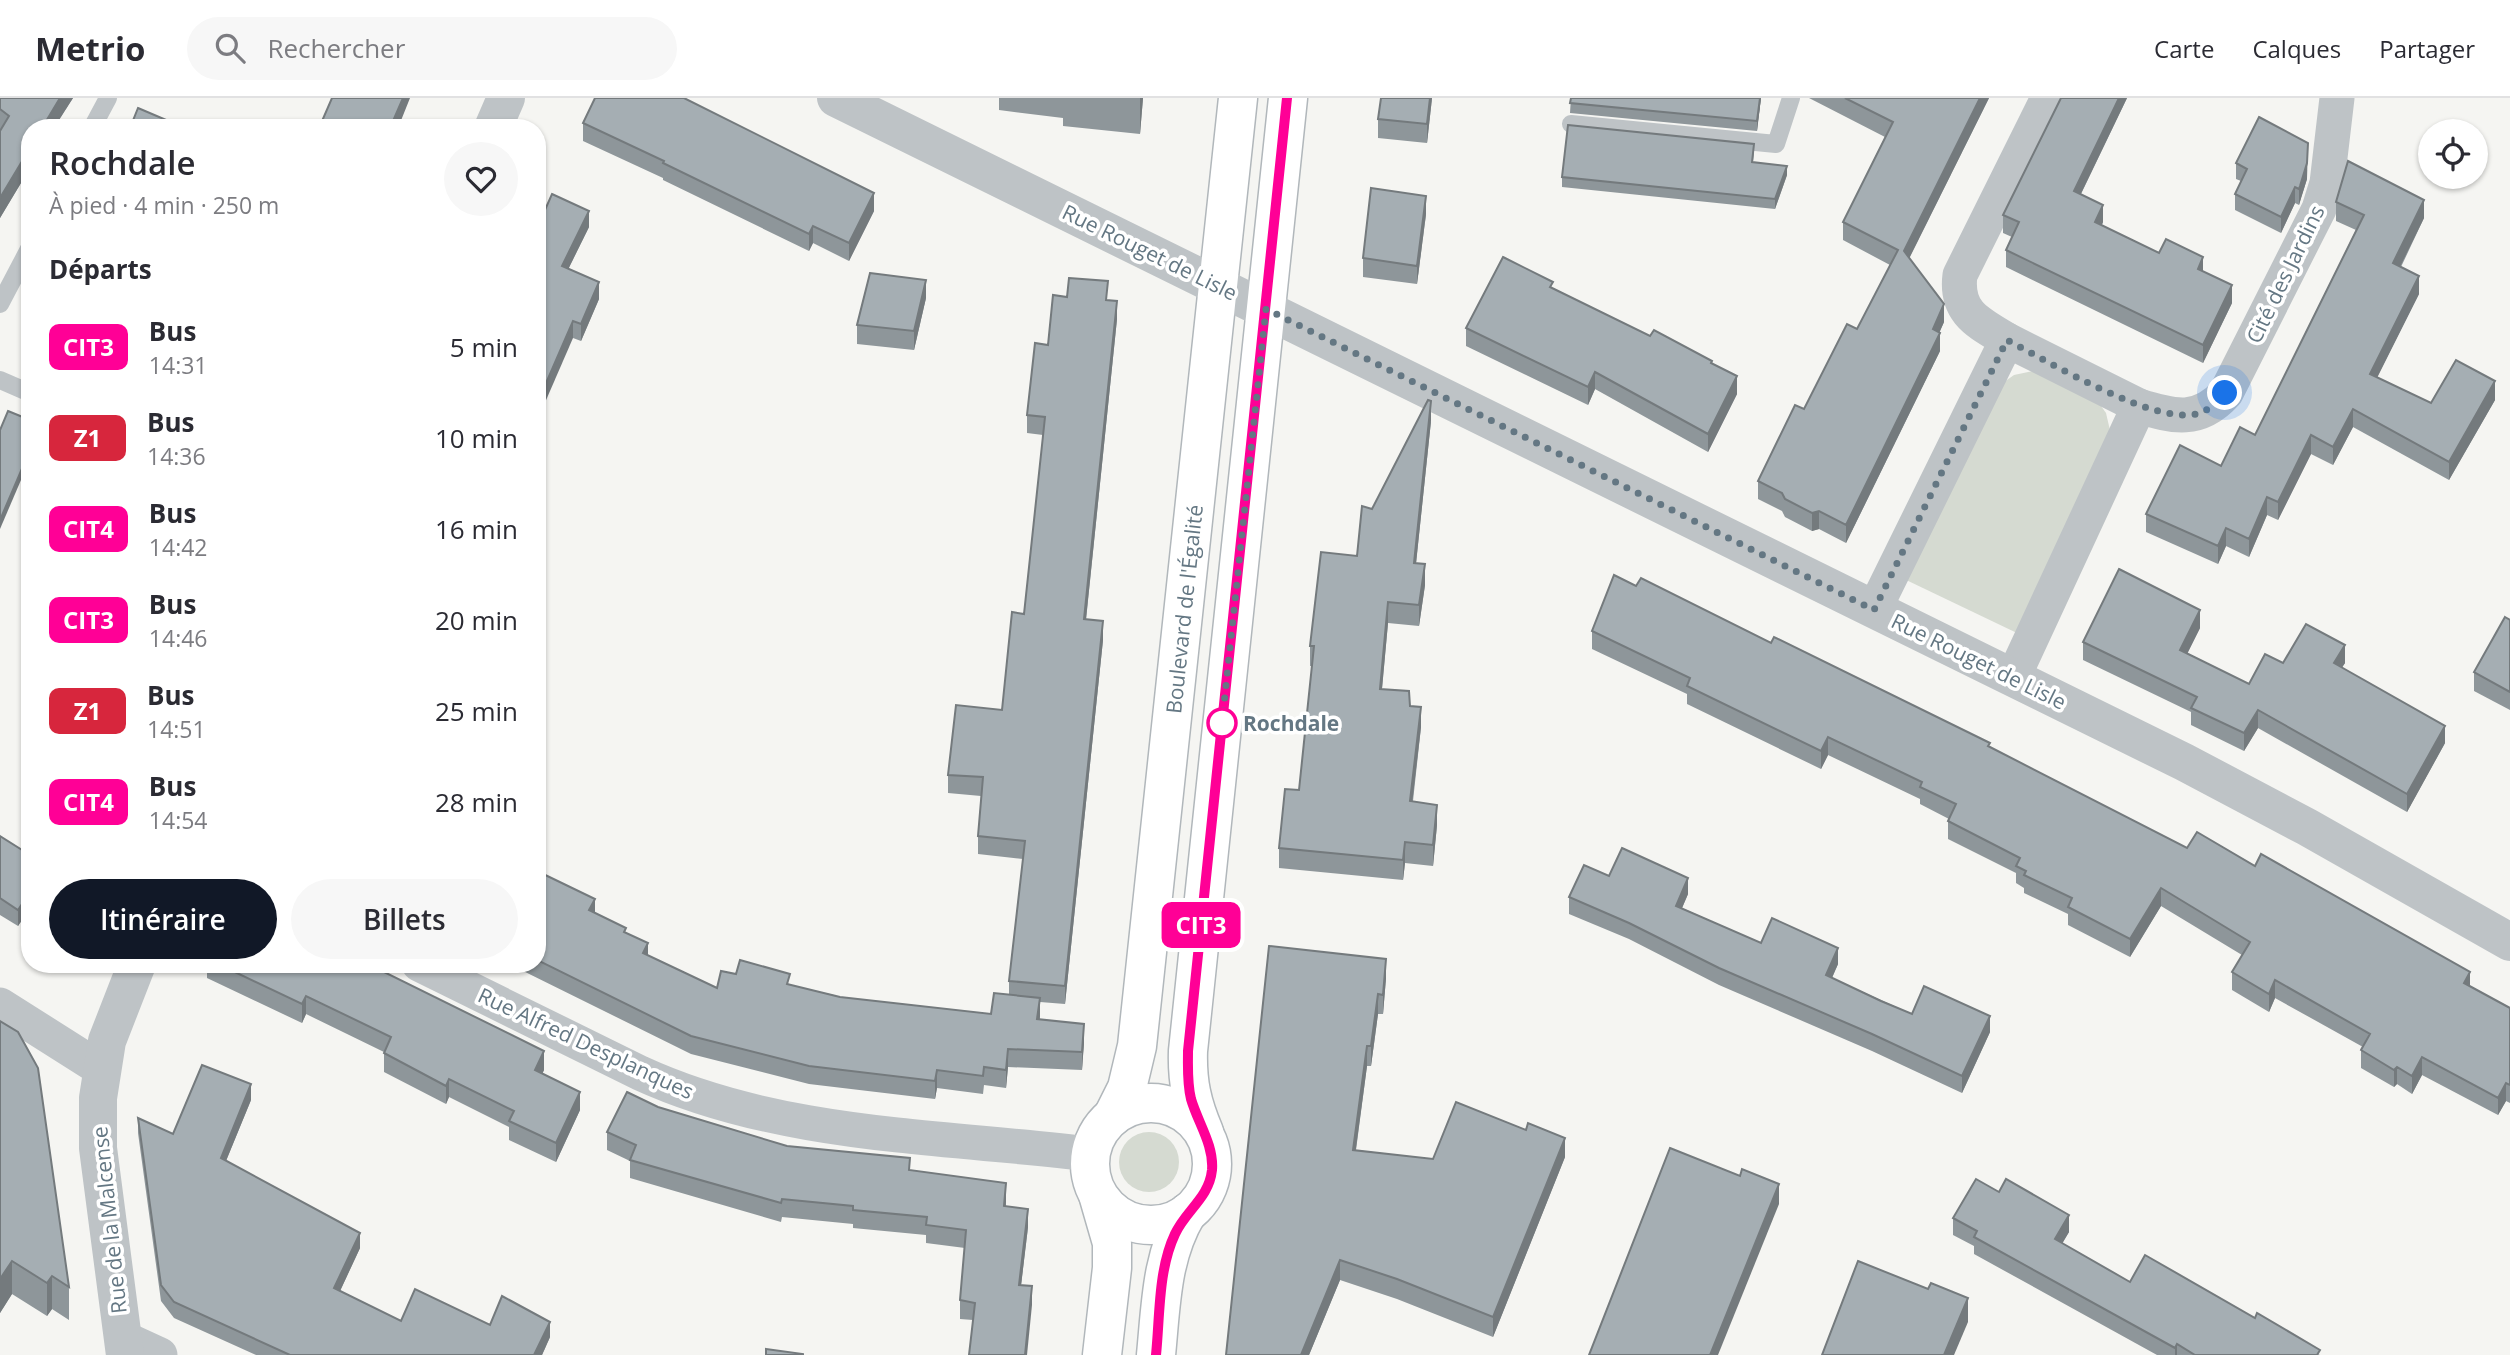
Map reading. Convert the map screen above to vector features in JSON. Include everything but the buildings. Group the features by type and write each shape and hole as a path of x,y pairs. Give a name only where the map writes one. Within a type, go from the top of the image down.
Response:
{"main road":[{"name":"Boulevard de l'Égalité","path":"1112,1116 1128,1088 1137,1046 1238,98"},
{"path":"1156,1355 1164,1269 1175,1233 1187,1213 1201,1199 1210,1181 1211,1152 1191,1098 1187,1078 1188,1051 1287,98"},
{"path":"1102,1355 1112,1268 1112,1243 1100,1198 1091,1177 1090,1154 1098,1133 1112,1116 1131,1106 1162,1104 1182,1111 1204,1132"},
{"path":"1100,1198 1114,1214 1135,1224 1168,1223 1187,1213"}],"street":[{"path":"498,119 506,98"},
{"name":"Rue Rouget de Lisle","path":"836,98 2245,793 2510,942"},
{"name":"Cité des Jardins","path":"2048,98 1960,275 1960,296 1969,315 2007,340 2139,406 2162,414 2198,414 2213,406 2225,393 2319,209 2327,183 2337,98"},
{"path":"1874,610 2007,340"},
{"path":"2013,678 2139,406"},
{"name":"Rue de la Malcense","path":"124,1346 98,1148 98,1098 107,1041 133,973"},
{"name":"Rue Alfred Desplanques","path":"437,973 640,1073 701,1096 816,1125 1090,1154"},
{"path":"0,1005 101,1069"},
{"path":"124,1346 160,1355"}],"lane":[{"path":"97,119 108,98"},
{"path":"1571,124 1776,144 1791,98"},
{"path":"0,304 21,264"},
{"path":"0,380 21,389"}],"shaded area":[{"path":"2038,370 2094,396 2106,413 2112,439 2019,634 1902,578 1997,387 2014,375"},
{"path":"1149,1132 1166,1137 1174,1145 1179,1162 1174,1179 1166,1187 1149,1192 1132,1187 1124,1179 1119,1162 1124,1145 1132,1137"}],"bus line":[{"name":"CIT3","path":"1156,1355 1164,1269 1170,1249 1175,1233 1187,1213 1206,1191 1212,1171 1211,1152 1191,1098 1187,1078 1188,1051 1287,98"}],"place":[{"name":"Rochdale","path":"1222,723"}],"route":[{"path":"1222,723 1248,456 1266,309 1874,610 2007,340 2139,406 2162,414 2198,414 2213,406 2225,393"}]}
